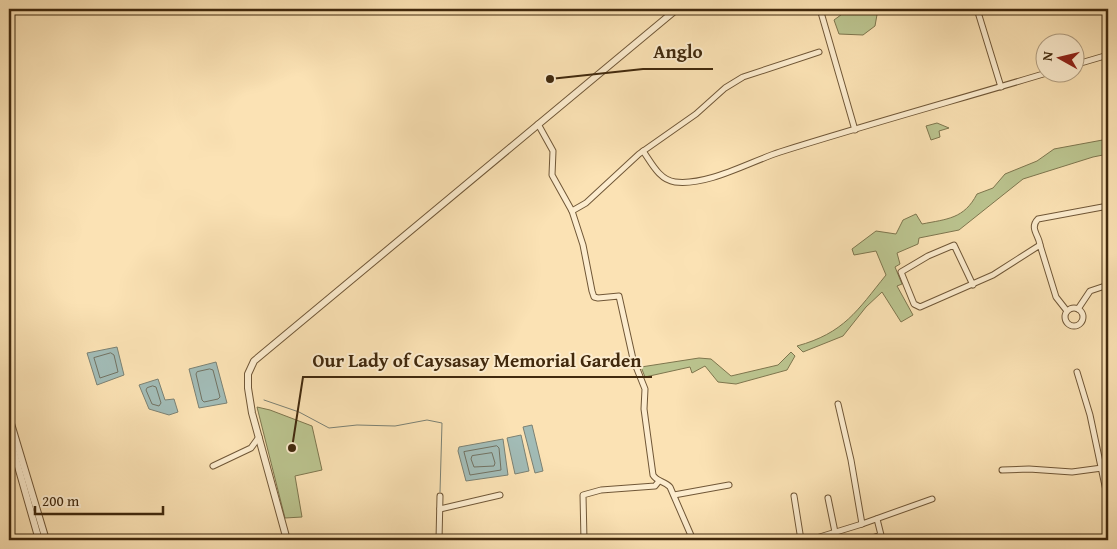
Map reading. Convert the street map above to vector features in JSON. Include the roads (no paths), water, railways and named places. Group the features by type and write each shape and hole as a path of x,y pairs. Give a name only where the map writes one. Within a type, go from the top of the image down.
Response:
{"street":[{"path":"287,540 252,413 248,374 254,361 677,9"},
{"path":"820,9 856,130"},
{"path":"977,9 1001,87"},
{"path":"572,211 586,203 643,151 696,114 734,82 743,77 819,52"},
{"path":"1084,62 1108,55"},
{"path":"643,151 661,175 674,182 708,178 779,153 1034,77"},
{"path":"538,124 553,151 552,175 572,211 583,245 588,276 594,297 619,296 633,359 645,389 644,409 653,475 659,481 668,485 693,540"},
{"path":"1067,310 1056,297 1034,224 1038,219 1108,206"},
{"path":"973,285 954,245 928,256 901,272 914,304 918,307 973,285 993,275 1040,245"},
{"path":"1078,309 1088,293 1108,285"},
{"path":"1072,308 1078,309 1083,319 1080,324 1071,326 1066,323 1065,315 1067,310 1072,308"},
{"path":"1077,372 1090,415 1108,500"},
{"path":"838,404 862,524"},
{"path":"9,416 46,540"},
{"path":"9,435 39,540"},
{"path":"213,466 251,448 259,437"},
{"path":"1002,470 1029,469 1072,472 1102,468"},
{"path":"584,540 582,494 600,490 655,486 659,481"},
{"path":"674,495 729,485"},
{"path":"440,509 500,495"},
{"path":"439,540 440,496"},
{"path":"794,496 801,540"},
{"path":"828,498 835,532"},
{"path":"810,540 932,499"},
{"path":"866,540 881,535 877,519"},
{"path":"1107,540 1108,520"}],"water":[{"path":"117,347 124,375 97,385 87,353"},
{"path":"216,362 227,403 199,408 189,369"},
{"path":"158,379 165,400 174,399 178,412 169,415 149,409 139,385"},
{"path":"532,425 543,471 535,473 523,427"},
{"path":"521,435 529,471 515,474 507,438"},
{"path":"503,439 508,475 466,481 458,451 459,447"}],"waterway":[{"path":"264,400 299,412 329,428 357,425 395,426 427,420 442,423 440,492"}],"place":[{"name":"Anglo","path":"550,79"},
{"name":"Our Lady of Caysasay Memorial Garden","path":"292,448"}]}
